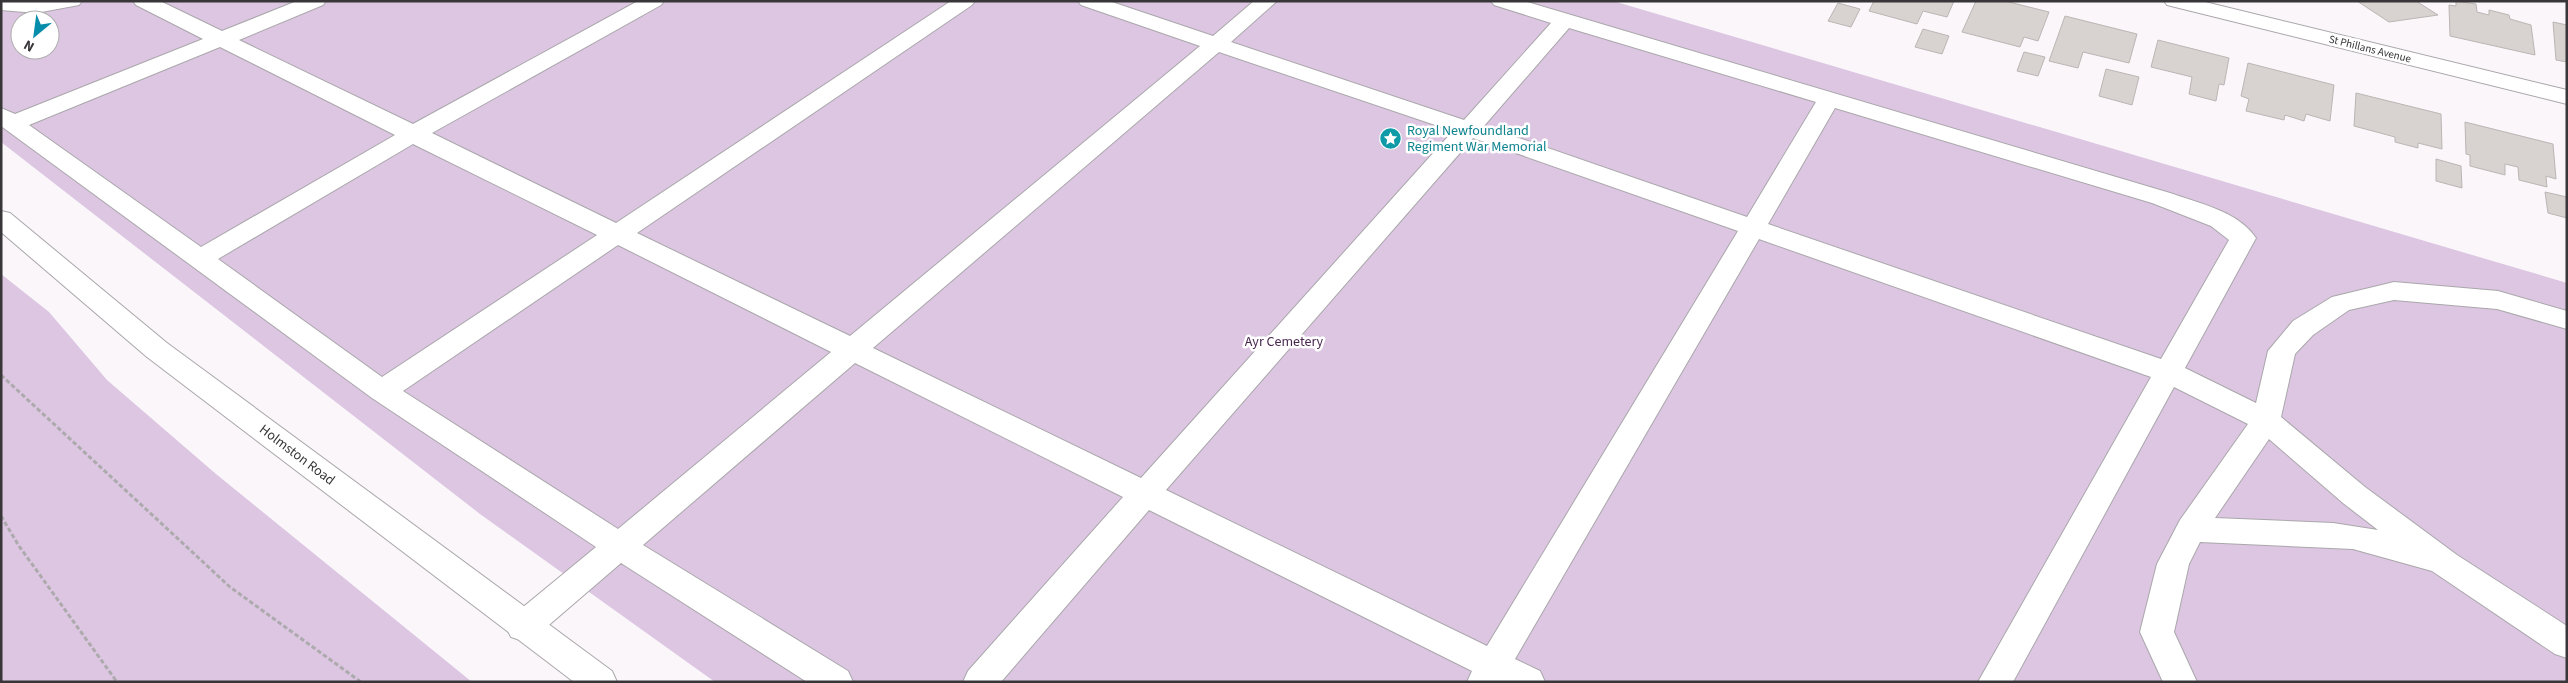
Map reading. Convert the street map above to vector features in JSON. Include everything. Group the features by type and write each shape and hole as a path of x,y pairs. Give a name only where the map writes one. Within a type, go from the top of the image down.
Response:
{"main road":[{"path":"1,4 36,7 72,1"},
{"path":"142,1 1144,493 1489,673 1528,682"},
{"path":"7,119 221,40 316,1"},
{"path":"199,259 413,134 654,1"},
{"path":"382,391 965,1"},
{"path":"1088,1 1214,45 1469,129 2168,372 2266,420 2354,495 2446,564 2567,644"},
{"path":"523,627 1267,1"},
{"path":"1501,1 2162,198 2220,220 2243,238 1995,682"},
{"name":"St Phillans Avenue","path":"2174,1 2244,10 2567,96"},
{"path":"980,682 1144,493 1565,20"},
{"path":"1489,673 1829,99"},
{"path":"7,119 382,391 619,546 836,682"},
{"name":"Holmston Road","path":"1,218 157,350 523,627 600,682"},
{"path":"2180,682 2157,632 2173,564 2191,529 2266,420 2282,351 2303,328 2340,303 2394,290 2498,300 2567,320"},
{"path":"2191,529 2242,533 2277,531 2355,537 2446,564"}],"path":[{"path":"1,375 230,587 361,682"},
{"path":"1,516 19,546 117,682"}],"green space":[{"name":"Ayr Cemetery","path":"1,1 1613,1 2567,283 2567,682 715,682 480,514 1,142"},
{"path":"1,274 49,312 107,380 216,474 472,682 1,682"}],"building":[{"path":"1874,1 1954,1 1947,17 1923,11 1917,24 1869,11"},
{"path":"1976,1 2005,1 2049,12 2038,41 2024,37 2020,47 1962,32"},
{"path":"2357,1 2416,1 2438,15 2389,22"},
{"path":"2456,1 2476,4 2477,12 2489,15 2489,10 2509,15 2510,19 2531,25 2535,55 2450,36 2449,5 2456,6"},
{"path":"1838,3 1860,9 1851,27 1828,21"},
{"path":"2065,16 2137,34 2129,63 2083,52 2078,68 2049,61"},
{"path":"2553,22 2567,25 2567,62 2556,60"},
{"path":"1923,29 1949,36 1942,54 1915,47"},
{"path":"2158,40 2229,58 2224,85 2219,84 2216,101 2189,94 2192,77 2151,67"},
{"path":"2024,52 2045,57 2038,76 2017,71"},
{"path":"2248,63 2334,85 2330,121 2306,114 2304,121 2285,115 2284,120 2246,111 2249,99 2241,96"},
{"path":"2106,69 2139,77 2132,105 2099,96"},
{"path":"2356,93 2441,114 2442,149 2418,143 2418,148 2395,142 2395,137 2354,126"},
{"path":"2465,122 2553,144 2556,179 2546,176 2547,187 2519,180 2518,167 2505,164 2505,175 2470,166 2470,155 2466,154"},
{"path":"2436,159 2461,166 2462,188 2436,181"},
{"path":"2545,192 2567,197 2567,218 2548,213"}],"place":[{"name":"Royal Newfoundland Regiment War Memorial","path":"1391,139"}]}
